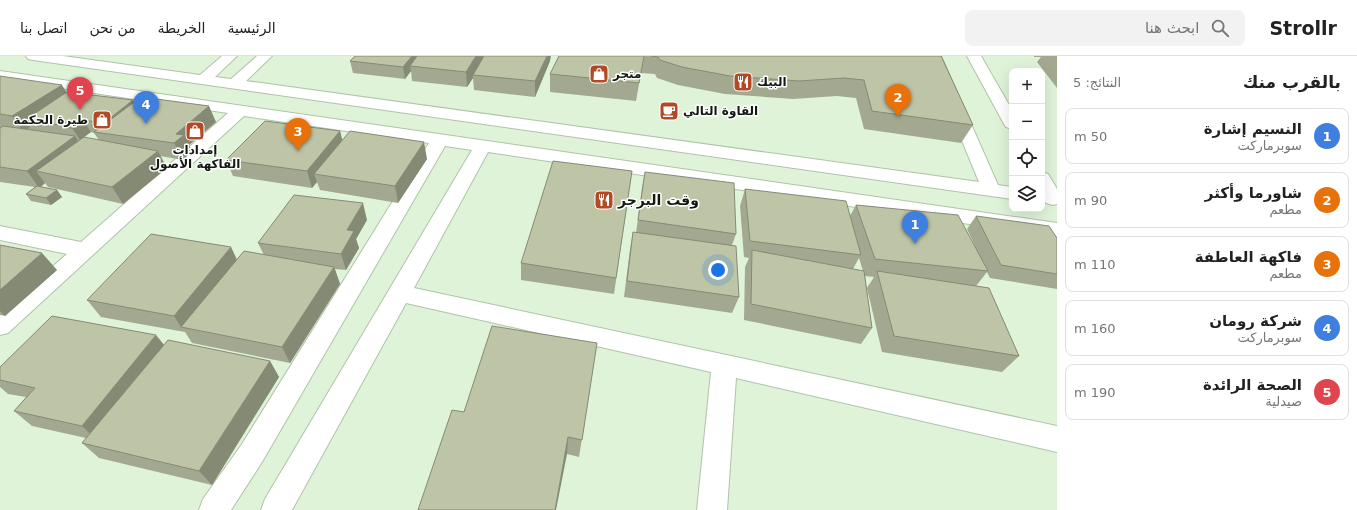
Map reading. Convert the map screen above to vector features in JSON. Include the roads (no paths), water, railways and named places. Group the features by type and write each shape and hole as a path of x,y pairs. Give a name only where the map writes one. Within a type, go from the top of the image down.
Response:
{"street":[{"path":"33,56 1009,193"},
{"path":"204,79 230,56"},
{"path":"235,84 265,56"},
{"path":"974,56 1009,119"},
{"path":"931,61 992,190"},
{"path":"0,75 483,145 1053,235"},
{"path":"0,326 241,110"},
{"path":"214,510 252,452 440,139"},
{"path":"276,510 483,145"},
{"path":"1045,185 1051,198"},
{"path":"0,233 85,250"},
{"path":"400,293 1057,439"},
{"path":"712,510 724,365"}],"place":[{"name":"متجر","path":"599,74"},
{"name":"البيك","path":"743,82"},
{"name":"الصحة الرائدة","path":"80,110"},
{"name":"القاوة التالي","path":"669,111"},
{"name":"شاورما وأكثر","path":"898,117"},
{"name":"طيرة الحكمة","path":"102,120"},
{"name":"شركة رومان","path":"146,124"},
{"name":"إمدادات الفاكهة الأصول","path":"195,131"},
{"name":"فاكهة العاطفة","path":"298,151"},
{"name":"وقت البرجر","path":"604,200"},
{"name":"النسيم إشارة","path":"915,244"}]}
